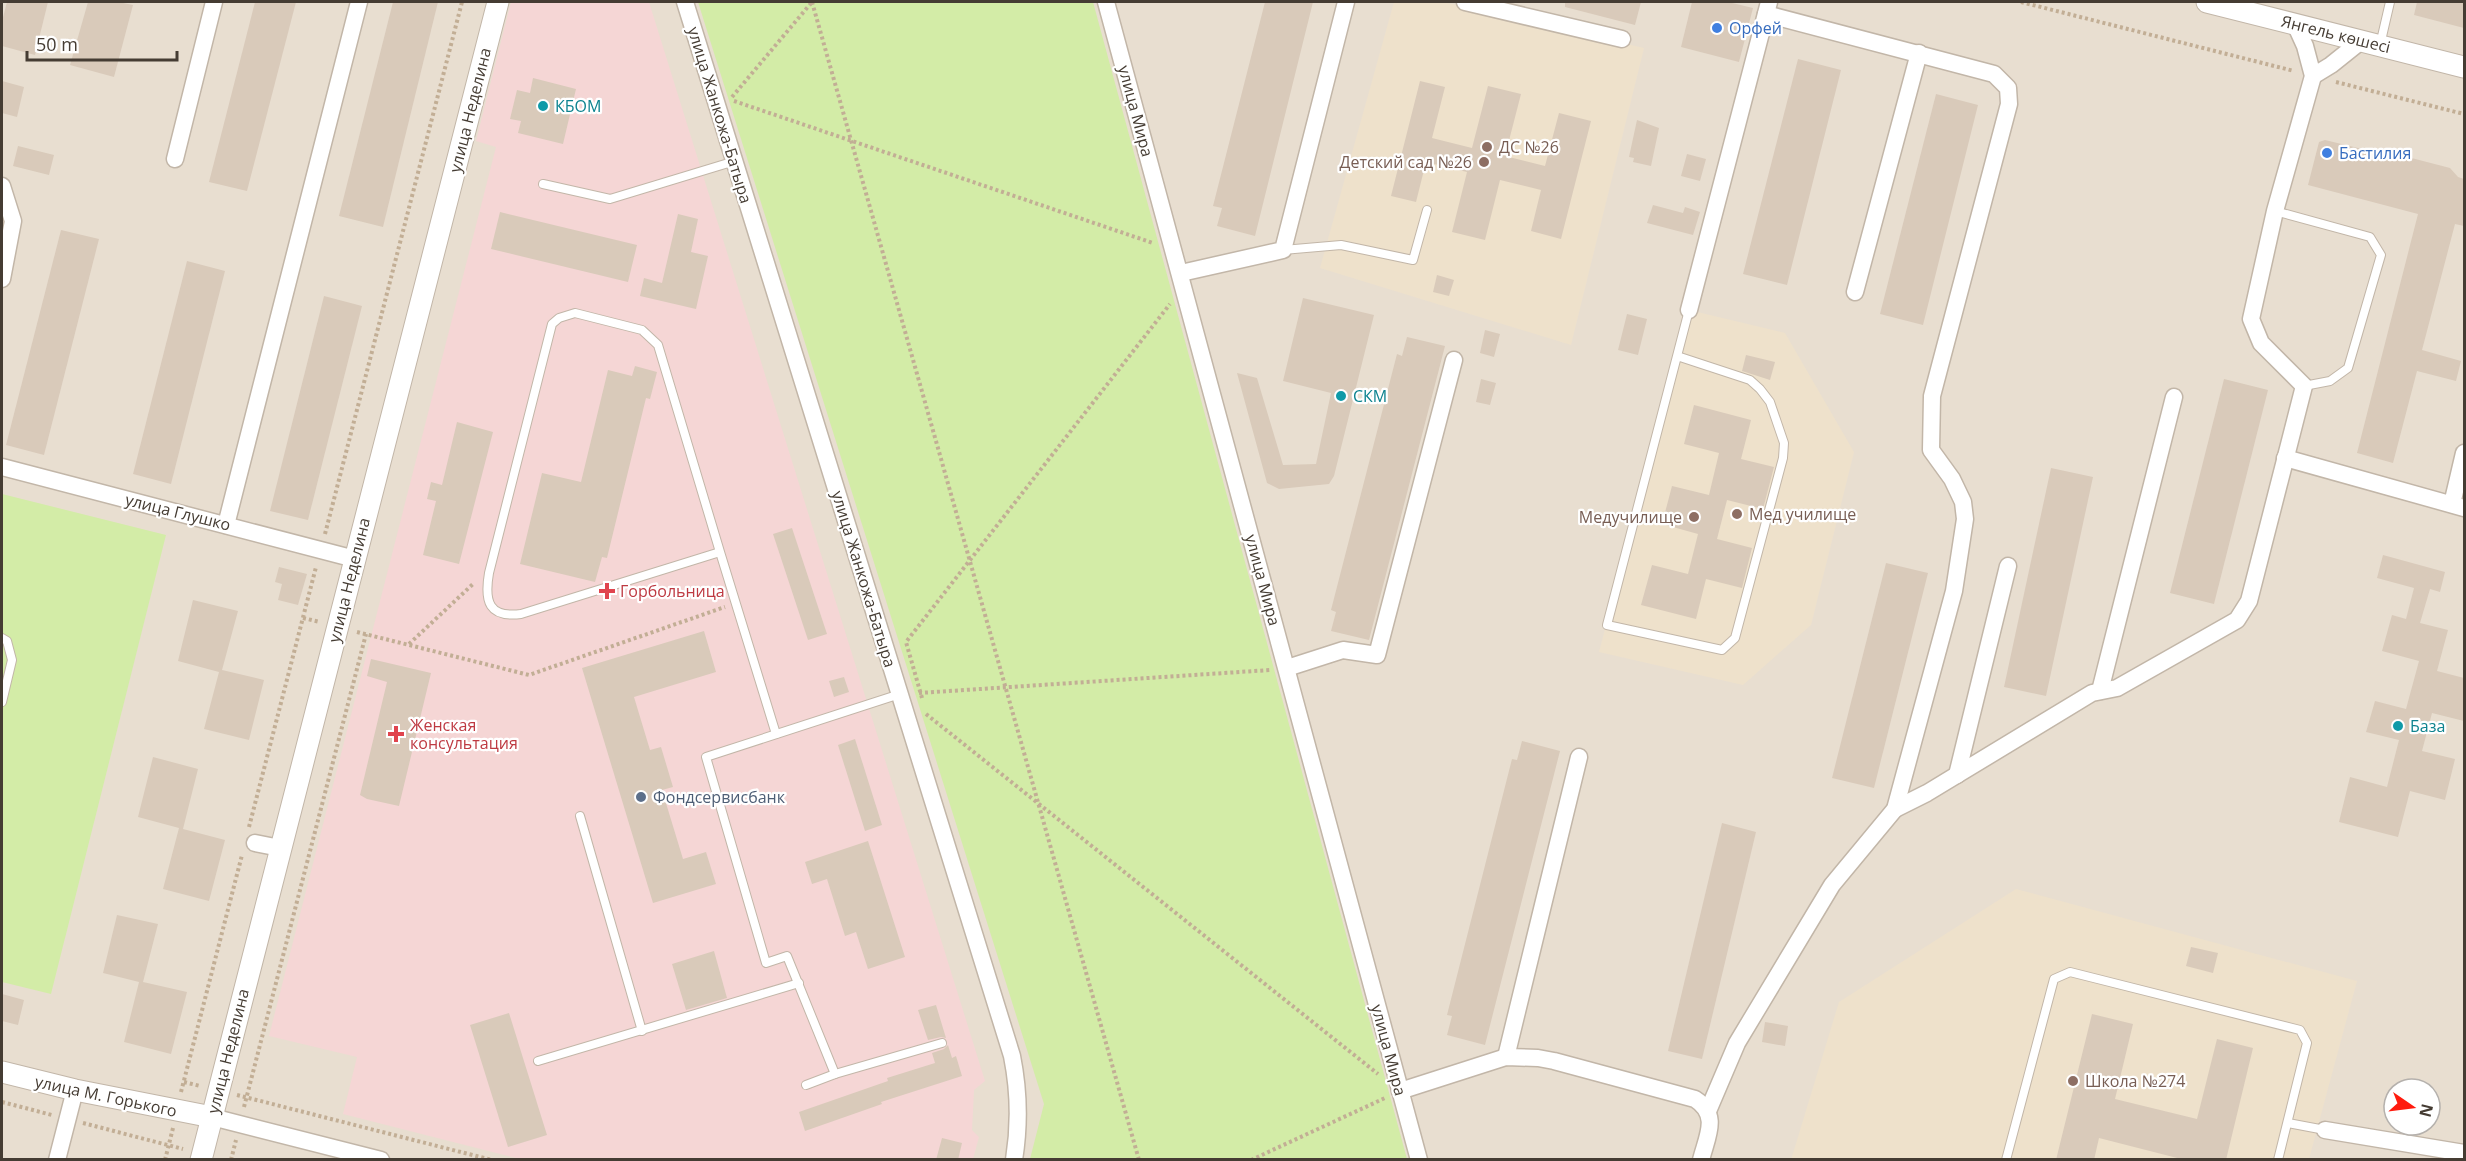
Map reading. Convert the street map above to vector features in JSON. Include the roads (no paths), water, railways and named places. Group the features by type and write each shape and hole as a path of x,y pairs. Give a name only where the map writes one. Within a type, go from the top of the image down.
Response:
{"street":[{"path":"175,159 214,2"},
{"path":"226,525 359,2"},
{"name":"улица Неделина","path":"201,1160 498,2"},
{"name":"улица Жанкожа-Батыра","path":"685,2 1012,1056 1020,1112 1014,1160"},
{"name":"улица Мира","path":"1106,2 1183,279 1419,1160"},
{"path":"1183,279 1282,250 1346,2"},
{"path":"1465,2 1622,39"},
{"name":"Янгель көшесі","path":"2207,2 2464,67"},
{"path":"1689,310 1767,8 1994,74 2008,88 2009,104 1932,396 1931,450 1952,479 1963,502 1965,519 1953,591 1895,808"},
{"path":"1701,1160 1709,1128 1708,1111 1737,1043 1832,885 1895,808 1957,775 2092,693 2117,688 2237,620 2248,601 2304,386 2261,343 2251,319 2275,211 2313,76 2305,46 2295,24"},
{"path":"2313,76 2370,43"},
{"path":"1855,292 1919,53"},
{"path":"2,186 13,221 2,279"},
{"path":"1287,668 1343,650 1377,655 1454,360"},
{"path":"2100,691 2174,397"},
{"path":"2285,458 2458,506 2464,453"},
{"name":"улица Глушко","path":"2,467 355,559"},
{"path":"1957,775 2008,566"},
{"path":"1506,1057 1579,757"},
{"path":"255,843 280,848"},
{"path":"1400,1091 1506,1057 1538,1058 1695,1099 1708,1111"},
{"name":"улица М. Горького","path":"2,1072 75,1090 212,1117"},
{"path":"57,1160 75,1090"},
{"path":"212,1117 240,1124 325,1153 381,1160"},
{"path":"2325,1130 2464,1153"}],"lane":[{"path":"2370,43 2390,2"},
{"path":"543,184 610,200 735,161"},
{"path":"1282,250 1341,245 1413,260 1427,210"},
{"path":"2275,211 2370,237 2381,255 2348,368 2330,381 2304,386"},
{"path":"1677,357 1750,380 1770,402 1784,443 1783,458 1735,638 1722,650 1608,625 1689,310"},
{"path":"720,552 521,614 507,616 494,611 488,602 486,590 489,573 552,324 559,318 575,313 642,330 658,345 776,734"},
{"path":"2,638 7,641 12,660 2,702"},
{"path":"835,1074 787,956 766,963 706,758 900,694"},
{"path":"580,816 642,1031"},
{"path":"2006,1160 2054,979 2070,972 2300,1030 2307,1043 2278,1160"},
{"path":"538,1061 799,983"},
{"path":"806,1085 835,1074 942,1044"},
{"path":"2288,1123 2325,1130"}],"place":[{"name":"Орфей","path":"1717,28"},
{"name":"КБОМ","path":"543,106"},
{"name":"ДС №26","path":"1487,147"},
{"name":"Бастилия","path":"2327,153"},
{"name":"Детский сад №26","path":"1484,162"},
{"name":"СКМ","path":"1341,396"},
{"name":"Мед училище","path":"1737,514"},
{"name":"Медучилище","path":"1694,517"},
{"name":"Горбольница","path":"607,591"},
{"name":"База","path":"2398,726"},
{"name":"Женская консультация","path":"396,734"},
{"name":"Фондсервисбанк","path":"641,797"},
{"name":"Школа №274","path":"2073,1081"}]}
